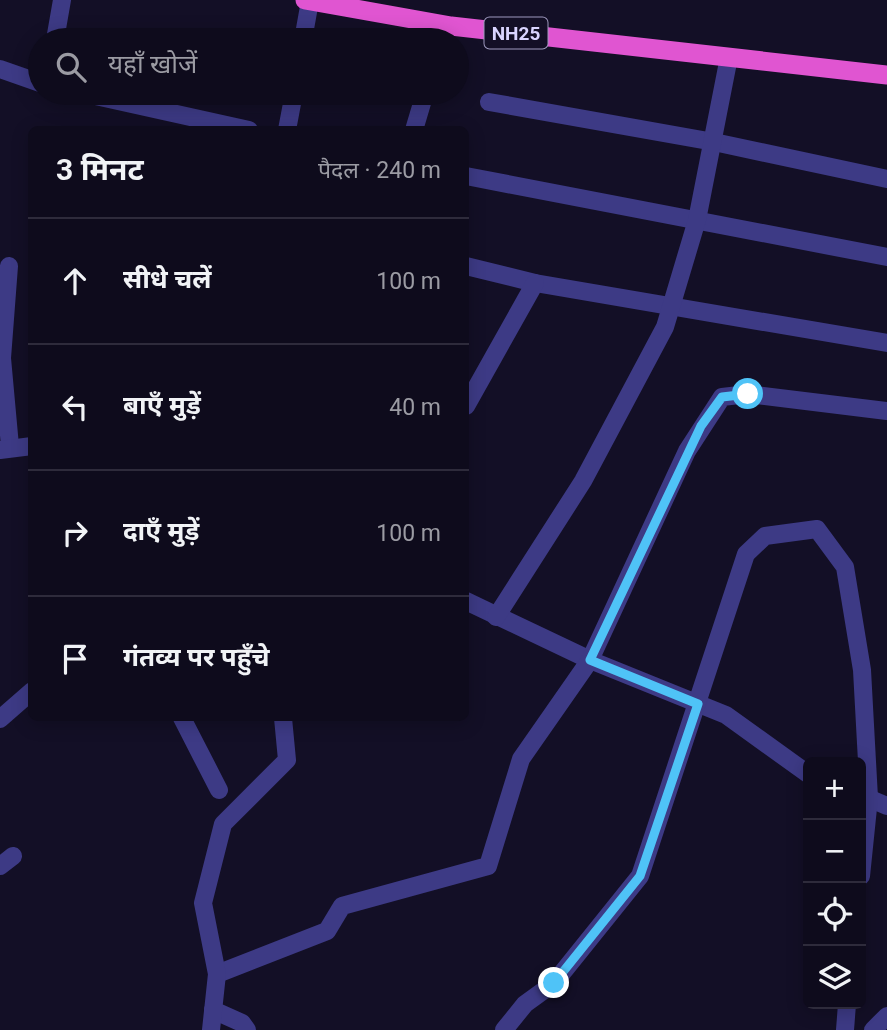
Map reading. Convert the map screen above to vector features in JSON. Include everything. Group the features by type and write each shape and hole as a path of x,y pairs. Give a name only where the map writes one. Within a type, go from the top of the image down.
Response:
{"highway":[{"name":"NH25","path":"308,0 428,28"},
{"name":"NH25","path":"469,35 729,57 887,75"}],"street":[{"path":"57,28 62,0"},
{"path":"304,28 308,0"},
{"path":"496,617 583,481 665,327 697,220 729,57"},
{"path":"0,69 28,79"},
{"path":"489,102 714,142 887,179"},
{"path":"120,105 175,122 212,126"},
{"path":"288,126 292,105"},
{"path":"415,126 421,105"},
{"path":"469,177 887,257"},
{"path":"9,267 2,358 5,448 28,446"},
{"path":"469,267 535,283 887,343"},
{"path":"469,401 535,283"},
{"path":"217,974 327,931 342,906 488,866 521,759 590,660 687,452 722,397 748,394 887,411"},
{"path":"504,1030 525,1004 554,983 640,876 746,554 765,536 817,529 845,567 862,670 864,757"},
{"path":"469,603 590,660 726,715 803,770"},
{"path":"0,719 28,694"},
{"path":"184,721 219,790"},
{"path":"211,1030 217,974 203,903 223,824 287,760 283,721"},
{"path":"866,797 887,806"},
{"path":"845,1030 847,1009"},
{"path":"213,1010 242,1023 247,1030"},
{"path":"873,1030 887,1016"}],"route":[{"path":"554,983 640,876 698,704 590,660 701,426 722,397 748,394"}]}
